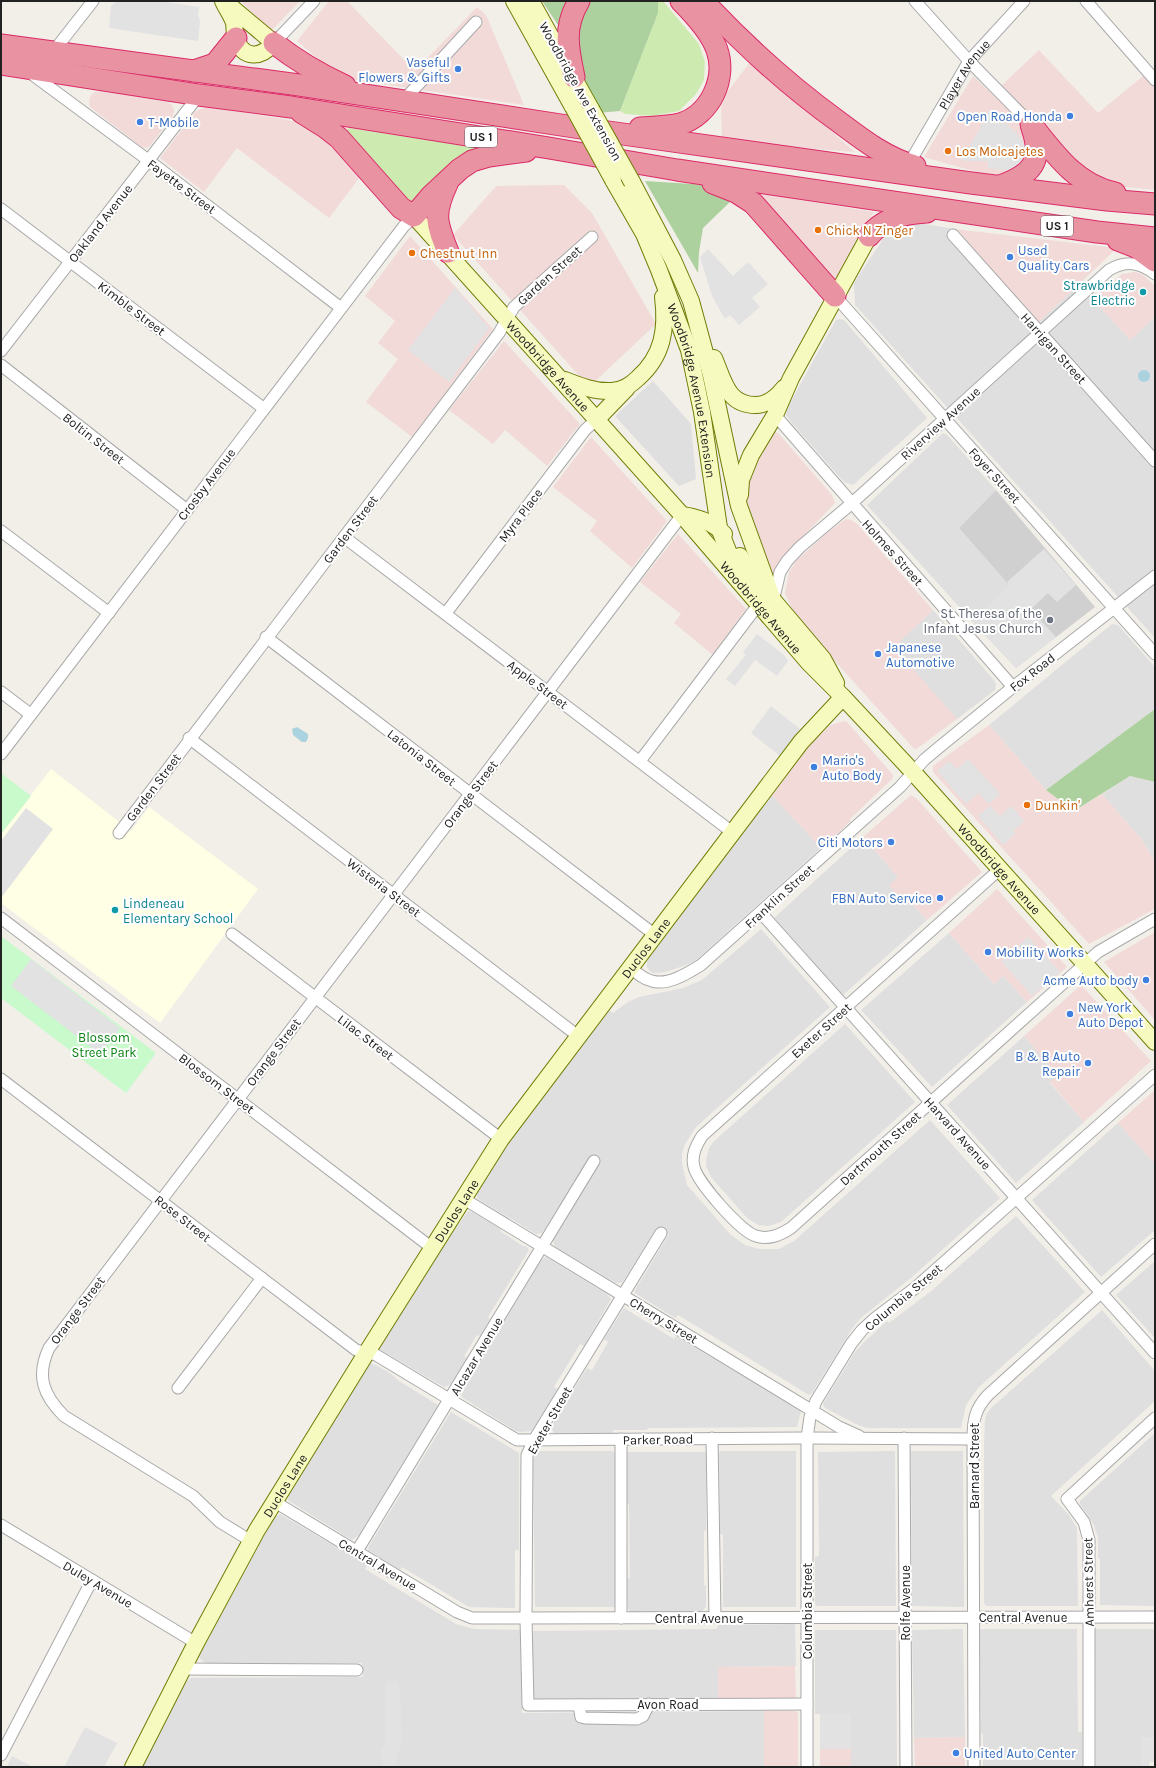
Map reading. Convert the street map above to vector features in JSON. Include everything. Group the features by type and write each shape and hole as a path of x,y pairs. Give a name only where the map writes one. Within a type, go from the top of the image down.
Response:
{"highway":[{"path":"574,76 567,46 568,30 578,1"},
{"path":"589,119 659,127 680,124 690,119 706,106 717,87 720,75 720,61 717,49 711,37 681,1"},
{"path":"703,1 741,40 799,93 878,151 900,162 971,183"},
{"path":"194,71 215,64 236,38"},
{"path":"274,43 297,61 319,74 369,97"},
{"name":"US 1","path":"1,45 194,71 402,102 589,119 971,183 1106,200 1155,203"},
{"name":"US 1","path":"1,64 199,95 291,107 549,148 676,170 1097,232 1155,238"},
{"path":"291,107 325,127 339,138 401,208 414,216 431,196 448,182 460,169 472,161 489,156 549,148"},
{"path":"1000,186 1023,176 1034,162 1038,154 1037,142 1031,124"},
{"path":"1031,124 1060,161 1079,177 1102,191 1155,203"},
{"path":"676,170 736,192 753,203 835,296"},
{"path":"448,182 439,202 436,217 448,252"},
{"path":"869,236 884,222 896,217 924,212 960,211"},
{"path":"1097,232 1136,247 1155,261"}],"main road":[{"path":"223,1 274,43 263,54 256,55 248,53 241,47 236,38 234,23 223,1"},
{"name":"Woodbridge Ave Extension","path":"514,1 613,180"},
{"name":"Woodbridge Ave Extension","path":"530,1 574,76 589,119 632,182"},
{"name":"Woodbridge Avenue Extension","path":"613,180 644,234 689,350 702,412 719,528"},
{"name":"Woodbridge Avenue Extension","path":"632,182 673,260 690,301 710,375 739,506 766,603"},
{"name":"Woodbridge Avenue","path":"414,216 448,252 682,515 766,603 797,630 823,659 843,697 913,772 1155,1042"},
{"path":"739,506 745,468 775,415 791,378 869,236"},
{"path":"596,419 644,373 654,361 662,340 666,317 659,270"},
{"path":"690,301 729,392 737,401 745,405 758,405 767,402 777,396 791,378"},
{"path":"560,378 585,388 599,391 612,391 628,388"},
{"path":"682,515 694,517 719,528 731,541 766,603"},
{"name":"Duclos Lane","path":"133,1767 182,1669 251,1541 367,1352 502,1139 578,1036 801,742 843,697"}],"street":[{"path":"53,52 93,1"},
{"path":"274,43 314,1"},
{"path":"916,1 969,61 1031,124"},
{"name":"Player Avenue","path":"914,155 969,61 1024,1"},
{"path":"1086,1 1155,80"},
{"path":"402,102 476,22"},
{"name":"Fayette Street","path":"22,67 148,160 341,308"},
{"name":"Oakland Avenue","path":"1,351 199,95"},
{"name":"Kimble Street","path":"1,208 263,408"},
{"name":"Crosby Avenue","path":"1,754 263,408 404,226 414,216"},
{"name":"Harrigan Street","path":"953,235 1155,461"},
{"name":"Garden Street","path":"119,833 266,637 499,333 514,307 592,237"},
{"name":"Riverview Avenue","path":"766,603 787,561 800,547 851,504 1109,270 1118,265 1129,262 1140,265 1155,274"},
{"name":"Foyer Street","path":"835,296 1155,654"},
{"name":"Boltin Street","path":"1,365 186,510"},
{"name":"Holmes Street","path":"775,415 851,504 1013,687"},
{"name":"Myra Place","path":"446,613 585,430 596,419"},
{"name":"Orange Street","path":"251,1541 220,1522 193,1496 64,1416 48,1397 43,1385 41,1373 43,1360 48,1348 682,515"},
{"path":"1,531 109,613"},
{"name":"Apple Street","path":"344,537 446,613 732,832"},
{"name":"Fox Road","path":"913,772 924,760 1013,687 1155,576"},
{"path":"640,762 766,603"},
{"name":"Latonia Street","path":"266,637 655,936"},
{"path":"1,692 30,714"},
{"name":"Wisteria Street","path":"190,738 578,1036"},
{"name":"Franklin Street","path":"630,967 644,978 653,982 677,978 701,965 761,913 900,787 913,772"},
{"name":"Exeter Street","path":"722,1206 696,1174 693,1166 695,1147 702,1136 1000,869"},
{"name":"Harvard Avenue","path":"761,913 1155,1353"},
{"name":"Blossom Street","path":"1,918 432,1248"},
{"name":"Dartmouth Street","path":"722,1206 739,1226 755,1236 772,1237 782,1234 791,1228 1098,952 1155,919"},
{"name":"Lilac Street","path":"232,934 502,1139"},
{"name":"Columbia Street","path":"807,1767 807,1438 812,1410 851,1344 865,1327 915,1288 1155,1075"},
{"name":"Rose Street","path":"1,1080 356,1350 367,1352"},
{"name":"Alcazar Avenue","path":"357,1551 594,1162"},
{"name":"Cherry Street","path":"464,1199 839,1427 866,1439"},
{"name":"Exeter Street","path":"528,1705 526,1618 527,1456 534,1440 661,1234"},
{"name":"Barnard Street","path":"974,1767 973,1420 981,1403 1155,1244"},
{"path":"178,1388 262,1278"},
{"name":"Parker Road","path":"367,1352 376,1355 514,1438 534,1440 712,1438 973,1439"},
{"name":"Amherst Street","path":"1089,1767 1087,1532 1079,1514 1067,1499 1155,1418"},
{"path":"712,1438 715,1617"},
{"name":"Rolfe Avenue","path":"904,1438 906,1767"},
{"path":"620,1440 621,1618"},
{"name":"Central Avenue","path":"274,1502 464,1616 472,1618 1155,1617"},
{"name":"Duley Avenue","path":"1,1525 196,1643"},
{"path":"1,1756 92,1580"},
{"path":"182,1669 357,1670"},
{"name":"Avon Road","path":"528,1705 807,1704"}],"shaded area":[{"path":"117,1 159,1 199,7 198,15 200,21 198,41 109,28 111,6"},
{"path":"241,1 300,1 272,30 254,15"},
{"path":"329,1 347,1 415,71 477,7 486,15 524,105 341,78 297,41"},
{"path":"1039,50 1098,113 1143,76 1155,69 1155,190 1106,185 1075,167 1002,85"},
{"path":"751,61 855,152 722,142 721,100"},
{"path":"973,76 1025,125 1028,153 1021,169 994,177 924,157"},
{"path":"101,91 168,102 172,105 174,111 173,116 149,147 143,148 90,107 89,101 91,95 95,92"},
{"path":"207,107 284,119 303,124 319,135 360,177 329,218 237,148 204,192 160,158 196,111"},
{"path":"990,109 1021,138 1025,146 1026,155 1017,167 1009,171 988,168 988,161 963,161 958,157 963,148 968,150"},
{"path":"564,185 592,213 656,324 589,387 453,235 496,186"},
{"path":"753,192 874,212 834,284"},
{"path":"907,221 955,229 1039,322 1077,286 1093,299 1130,340 1155,317 1155,638 855,305 854,283 887,233"},
{"path":"955,229 1117,248 1039,322"},
{"path":"410,236 493,329 412,437 366,402 398,359 378,343 395,321 365,296"},
{"path":"708,249 733,276 748,262 768,284 752,298 760,307 739,325 730,315 725,319 712,296 700,257"},
{"path":"1135,272 1142,274 1155,286 1155,317 1130,340 1093,299 1122,274"},
{"path":"455,288 489,328 449,382 408,350"},
{"path":"836,320 844,320 927,418 853,485 844,482 786,415 786,410"},
{"path":"504,341 580,424 547,466 505,430 493,444 449,410"},
{"path":"653,381 691,424 696,479 679,486 615,416"},
{"path":"774,431 779,434 832,495 835,503 789,551 771,576 747,504 745,492 746,479"},
{"path":"943,433 947,435 996,490 959,528 1009,585 972,621 867,505"},
{"path":"591,437 667,521 632,568 590,531 597,521 553,487"},
{"path":"996,490 1095,607 1016,668 972,621 1009,585 959,528"},
{"path":"846,519 857,524 933,610 894,647 957,719 915,750 808,631 791,607 785,593 789,572 797,560 827,533"},
{"path":"678,534 746,609 713,655 674,623 681,614 640,582"},
{"path":"1044,549 1076,585 1057,602 1048,593 1032,608 1034,613 1056,637 1016,668 972,621 1009,585 1007,582"},
{"path":"933,610 996,684 995,690 957,719 893,647"},
{"path":"1112,624 1118,625 1155,667 1155,709 1046,790 989,725"},
{"path":"757,634 783,654 788,661 777,676 755,660 735,686 726,679 746,655 743,652"},
{"path":"771,706 800,729 780,756 751,733"},
{"path":"844,721 847,722 893,775 893,778 850,819 851,821 821,848 769,792 806,747 831,725"},
{"path":"989,725 1046,790 1074,811 1102,794 1142,840 1155,862 1155,909 1089,944 933,772 933,766"},
{"path":"968,759 1000,794 989,804 978,793 966,804 937,771 949,761 957,769"},
{"path":"51,769 131,831 149,807 258,889 160,1023 1,903 1,834"},
{"path":"1130,776 1155,782 1155,862 1142,840 1102,794"},
{"path":"769,792 821,848 696,960 666,972 651,972 647,967 647,959"},
{"path":"911,795 918,800 982,872 927,920 910,901 902,901 889,885 898,877 863,837"},
{"path":"990,806 1000,816 1011,806 1024,821 1013,831 1015,834 1003,845 978,816"},
{"path":"26,808 53,829 1,898 1,841"},
{"path":"863,837 898,877 889,886 910,901 927,920 843,995 774,918"},
{"path":"997,889 1067,967 1027,1002 1003,976 994,984 949,933"},
{"path":"761,929 830,1007 696,1127 685,1144 682,1153 682,1163 687,1185 730,1234 745,1245 759,1249 779,1249 794,1241 930,1120 1000,1198 912,1277 862,1317 854,1326 812,1393 809,1395 678,1315 675,1318 635,1293 635,1290 669,1234 657,1227 622,1283 616,1283 555,1247 553,1241 554,1238 600,1162 591,1156 542,1233 536,1234 478,1199 476,1194 511,1134 609,1010 613,1013 628,1002 639,997 683,988 702,980"},
{"name":"Acme Auto body","path":"1155,932 1155,1020 1104,962"},
{"path":"949,933 994,984 1003,976 1027,1002 932,1087 861,1010"},
{"path":"1028,937 1060,972 1032,996 1001,961"},
{"path":"31,959 120,1028 100,1054 11,986"},
{"path":"1081,985 1151,1061 1084,1122 1050,1082 1058,1075 1024,1036"},
{"path":"845,1024 915,1102 781,1222 768,1226 758,1225 747,1218 711,1177 706,1166 709,1148 713,1142"},
{"path":"1024,1036 1059,1075 1050,1083 1084,1122 1016,1183 947,1105"},
{"path":"1155,1090 1155,1164 1118,1123"},
{"path":"1118,1123 1155,1164 1155,1230 1101,1277 1032,1200"},
{"path":"468,1211 501,1229 500,1231 523,1246 526,1246 529,1250 488,1317 490,1319 480,1336 477,1335 464,1356 467,1358 451,1384 444,1387 379,1349 378,1346 448,1236 450,1236"},
{"path":"1016,1216 1085,1292 978,1388 966,1405 961,1428 868,1428 860,1426 825,1408 823,1405 824,1402 855,1352 864,1342 887,1321 889,1323 930,1292"},
{"path":"546,1257 607,1294 611,1299 584,1346 580,1344 554,1387 558,1389 534,1428 531,1431 521,1432 516,1431 463,1398 461,1394 541,1260"},
{"path":"1155,1261 1155,1338 1116,1295"},
{"path":"624,1308 674,1339 676,1336 801,1411 797,1427 649,1428 646,1430 613,1430 613,1433 554,1434 552,1429 554,1421 587,1368 592,1370 608,1342 604,1339"},
{"path":"1102,1310 1155,1371 1155,1401 1051,1496 1069,1515 1077,1528 1078,1606 986,1606 984,1603 984,1444 985,1420 987,1413"},
{"path":"369,1363 376,1365 391,1374 399,1381 438,1405 359,1535 352,1540 289,1501 287,1496"},
{"path":"451,1412 519,1453 519,1550 515,1550 515,1608 469,1607 402,1567 400,1570 368,1550 369,1546"},
{"path":"1155,1433 1155,1606 1100,1605 1100,1559 1098,1558 1098,1538 1094,1525 1080,1504 1080,1501"},
{"path":"537,1451 612,1451 615,1453 615,1607 535,1607 533,1461"},
{"path":"796,1451 796,1607 723,1607 723,1535 720,1534 719,1452"},
{"path":"895,1451 896,1606 817,1606 815,1604 815,1557 819,1556 818,1452"},
{"path":"911,1451 963,1451 964,1607 912,1606"},
{"path":"626,1452 706,1453 704,1585 706,1586 706,1607 702,1611 630,1612 628,1608 627,1579 630,1578 629,1504 627,1504"},
{"path":"280,1514 367,1565 365,1569 456,1624 475,1629 520,1630 522,1713 764,1711 764,1767 141,1767 185,1683 191,1678 363,1677 362,1663 206,1663 200,1659 199,1656 274,1518"},
{"path":"795,1624 796,1666 718,1667 718,1698 533,1699 533,1631 717,1629 718,1625"},
{"path":"963,1629 965,1737 914,1738 912,1630"},
{"path":"1077,1629 1078,1732 1082,1732 1082,1767 983,1767 983,1734 981,1733 980,1630"},
{"path":"1095,1629 1155,1629 1155,1737 1141,1737 1141,1767 1096,1767"},
{"path":"815,1630 896,1630 897,1767 851,1767 851,1714 815,1714"},
{"path":"795,1666 796,1698 718,1698 718,1667"},
{"path":"385,1681 397,1681 400,1687 402,1743 397,1755 395,1767 382,1767 381,1748 385,1747"},
{"path":"764,1711 795,1711 798,1713 798,1767 764,1767"},
{"path":"820,1714 851,1714 851,1767 820,1767"},
{"path":"820,1714 851,1714 851,1749 820,1749"},
{"path":"85,1727 117,1743 104,1767 64,1767"},
{"path":"965,1737 965,1767 915,1767 914,1738"},
{"path":"1141,1737 1155,1737 1155,1762 1149,1762 1149,1767 1141,1767"},
{"path":"12,1756 33,1767 7,1767"}],"green space":[{"path":"542,1 567,1 560,28"},
{"path":"591,1 658,1 658,13 620,111 597,113 576,72 570,38 582,9"},
{"path":"658,1 663,1 699,44 705,62 704,80 696,94 679,111 652,116 625,114 620,111 658,13"},
{"path":"349,128 486,149 413,209 343,135"},
{"path":"645,181 708,185 732,200 703,228 699,252 698,273"},
{"path":"1155,709 1155,782 1130,776 1074,811 1046,790"},
{"path":"1,773 31,796 1,834"},
{"name":"Blossom Street Park","path":"1,936 156,1053 126,1093 1,998"}],"water":[{"path":"1142,370 1146,370 1150,376 1146,382 1142,382 1138,378 1138,374"},
{"path":"297,727 308,734 306,742 302,742 293,735 292,729"}],"place":[{"name":"Vaseful Flowers & Gifts","path":"458,69"},
{"name":"Open Road Honda","path":"1070,116"},
{"name":"T-Mobile","path":"140,122"},
{"name":"Los Molcajetes","path":"948,151"},
{"name":"Chick N Zinger","path":"818,230"},
{"name":"Chestnut Inn","path":"412,253"},
{"name":"Used Quality Cars","path":"1010,257"},
{"name":"Strawbridge Electric","path":"1143,292"},
{"name":"St. Theresa of the Infant Jesus Church","path":"1050,620"},
{"name":"Japanese Automotive","path":"878,654"},
{"name":"Mario's Auto Body","path":"814,767"},
{"name":"Dunkin'","path":"1027,805"},
{"name":"Citi Motors","path":"891,842"},
{"name":"FBN Auto Service","path":"940,898"},
{"name":"Lindeneau Elementary School","path":"115,910"},
{"name":"Mobility Works","path":"988,952"},
{"name":"Acme Auto body","path":"1146,980"},
{"name":"New York Auto Depot","path":"1070,1014"},
{"name":"B & B Auto Repair","path":"1088,1063"},
{"name":"United Auto Center","path":"956,1753"}]}
